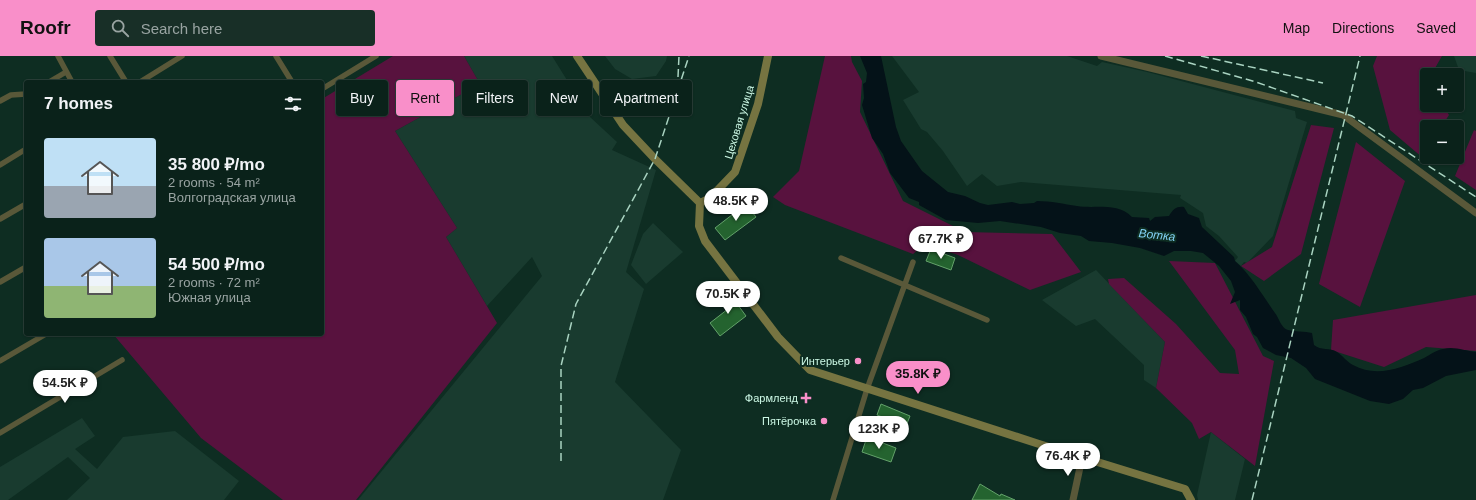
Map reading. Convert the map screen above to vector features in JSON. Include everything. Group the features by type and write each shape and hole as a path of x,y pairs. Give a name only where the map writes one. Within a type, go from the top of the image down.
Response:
{"main road":[{"path":"577,56 623,125 700,203 699,226 705,241 778,337 810,370 1082,458 1185,489 1191,500"},
{"name":"Цеховая улица","path":"700,203 710,198 735,172 758,104 768,56"}],"street":[{"path":"58,56 71,80"},
{"path":"110,56 125,80"},
{"path":"143,80 182,56"},
{"path":"276,56 291,80"},
{"path":"324,88 376,56"},
{"path":"1101,56 1343,115 1476,213"},
{"path":"52,80 66,72"},
{"path":"0,101 10,95 24,94"},
{"path":"0,165 24,151"},
{"path":"0,219 24,205"},
{"path":"841,258 987,320"},
{"path":"833,500 867,389 913,262"},
{"path":"0,282 24,268"},
{"path":"0,361 43,336"},
{"path":"0,433 122,360"},
{"path":"1073,500 1082,458"}],"shaded area":[{"path":"393,56 464,56 478,80 462,80 462,94 454,98 454,80 396,80 396,116 422,116 395,131 457,228 446,237 497,323 356,500 283,500 201,438 115,336 324,336 324,98 336,91 336,116 388,116 388,80 353,80"},
{"path":"464,56 552,56 567,80 536,80 536,116 589,116 617,142 612,150 656,170 626,272 644,289 615,382 681,450 663,500 358,500 542,276 532,257 487,306 446,237 457,228 395,131 422,116 454,116 454,98 462,94 462,116 528,116 528,80 478,80"},
{"path":"605,56 667,56 666,61 656,76 632,79 615,69"},
{"path":"825,56 851,56 852,62 862,81 860,112 903,201 965,232 1052,234 1081,272 1030,290 958,255 925,244 913,254 785,205 773,197 799,171"},
{"path":"892,56 1067,56 1097,66 1102,62 1147,72 1295,111 1296,118 1307,122 1273,236 1247,263 1244,262 1241,266 1235,261 1238,257 1219,236 1206,226 1203,213 1180,198 1181,195 1021,182 997,186 982,174 967,186 943,151 927,132 921,129 903,100 919,92"},
{"path":"1377,56 1442,56 1435,68 1420,68 1420,112 1447,112 1449,115 1446,120 1420,120 1420,155 1390,130 1373,66"},
{"path":"1454,56 1476,56 1476,73 1464,71 1464,68 1458,68"},
{"path":"1311,125 1334,128 1301,254 1264,281 1241,266 1272,247"},
{"path":"1474,130 1476,131 1476,190 1455,176 1460,164 1464,164 1464,154"},
{"path":"1356,142 1405,181 1360,307 1319,284"},
{"path":"653,223 683,252 646,284 631,265 643,234"},
{"path":"1169,261 1215,263 1263,356 1274,361 1255,466 1211,432 1199,439 1192,423 1156,388 1165,342 1109,284 1108,279 1124,278 1176,324 1220,373 1239,374 1235,350"},
{"path":"1096,270 1165,342 1156,388 1144,380 1144,365 1095,319 1076,326 1042,300"},
{"path":"1476,295 1476,351 1426,347 1384,367 1331,350 1333,320"},
{"path":"82,418 95,436 75,449 97,469 123,437 175,431 239,481 224,500 67,500 90,478 68,457 8,500 0,500 0,467"},
{"path":"1211,432 1245,459 1235,500 1198,500 1197,495"}],"water":[{"name":"Вотка","path":"860,56 881,56 896,127 901,141 922,171 948,192 965,196 988,205 1012,202 1020,204 1034,203 1037,201 1084,207 1106,207 1120,209 1132,217 1149,218 1150,221 1155,217 1169,216 1175,208 1184,207 1188,214 1199,218 1202,227 1234,257 1235,261 1256,286 1280,323 1290,331 1312,333 1314,345 1317,347 1334,351 1351,364 1371,371 1398,368 1424,358 1435,351 1447,348 1456,348 1476,352 1476,370 1446,376 1423,388 1413,390 1403,399 1389,404 1370,401 1315,379 1306,368 1291,358 1276,355 1263,348 1257,337 1253,334 1246,317 1240,310 1240,300 1230,304 1235,292 1231,281 1219,266 1203,253 1174,251 1164,256 1140,248 1089,241 1081,236 1060,233 1041,227 1000,221 978,223 946,220 919,205 919,202 909,198 890,173 883,154 872,138 862,105 864,98 863,84 866,82 867,73"}],"building":[{"path":"746,204 756,217 725,240 715,228"},
{"path":"931,249 955,258 951,270 926,261"},
{"path":"727,290 746,316 720,336 710,323 728,309 718,296"},
{"path":"881,404 910,416 906,426 877,415"},
{"path":"867,437 896,448 891,462 862,452"},
{"path":"980,484 1000,496 1001,494 1015,500 972,500"}],"railway":[{"path":"678,77 679,56"},
{"path":"561,461 561,366 576,304 655,159 689,56"},
{"path":"1165,56 1256,82 1352,116 1476,197"},
{"path":"1201,56 1323,83"},
{"path":"1252,500 1360,56"}],"place":[{"name":"Интерьер","path":"858,361"},
{"name":"Фармленд","path":"806,398"},
{"name":"Пятёрочка","path":"824,421"}]}
